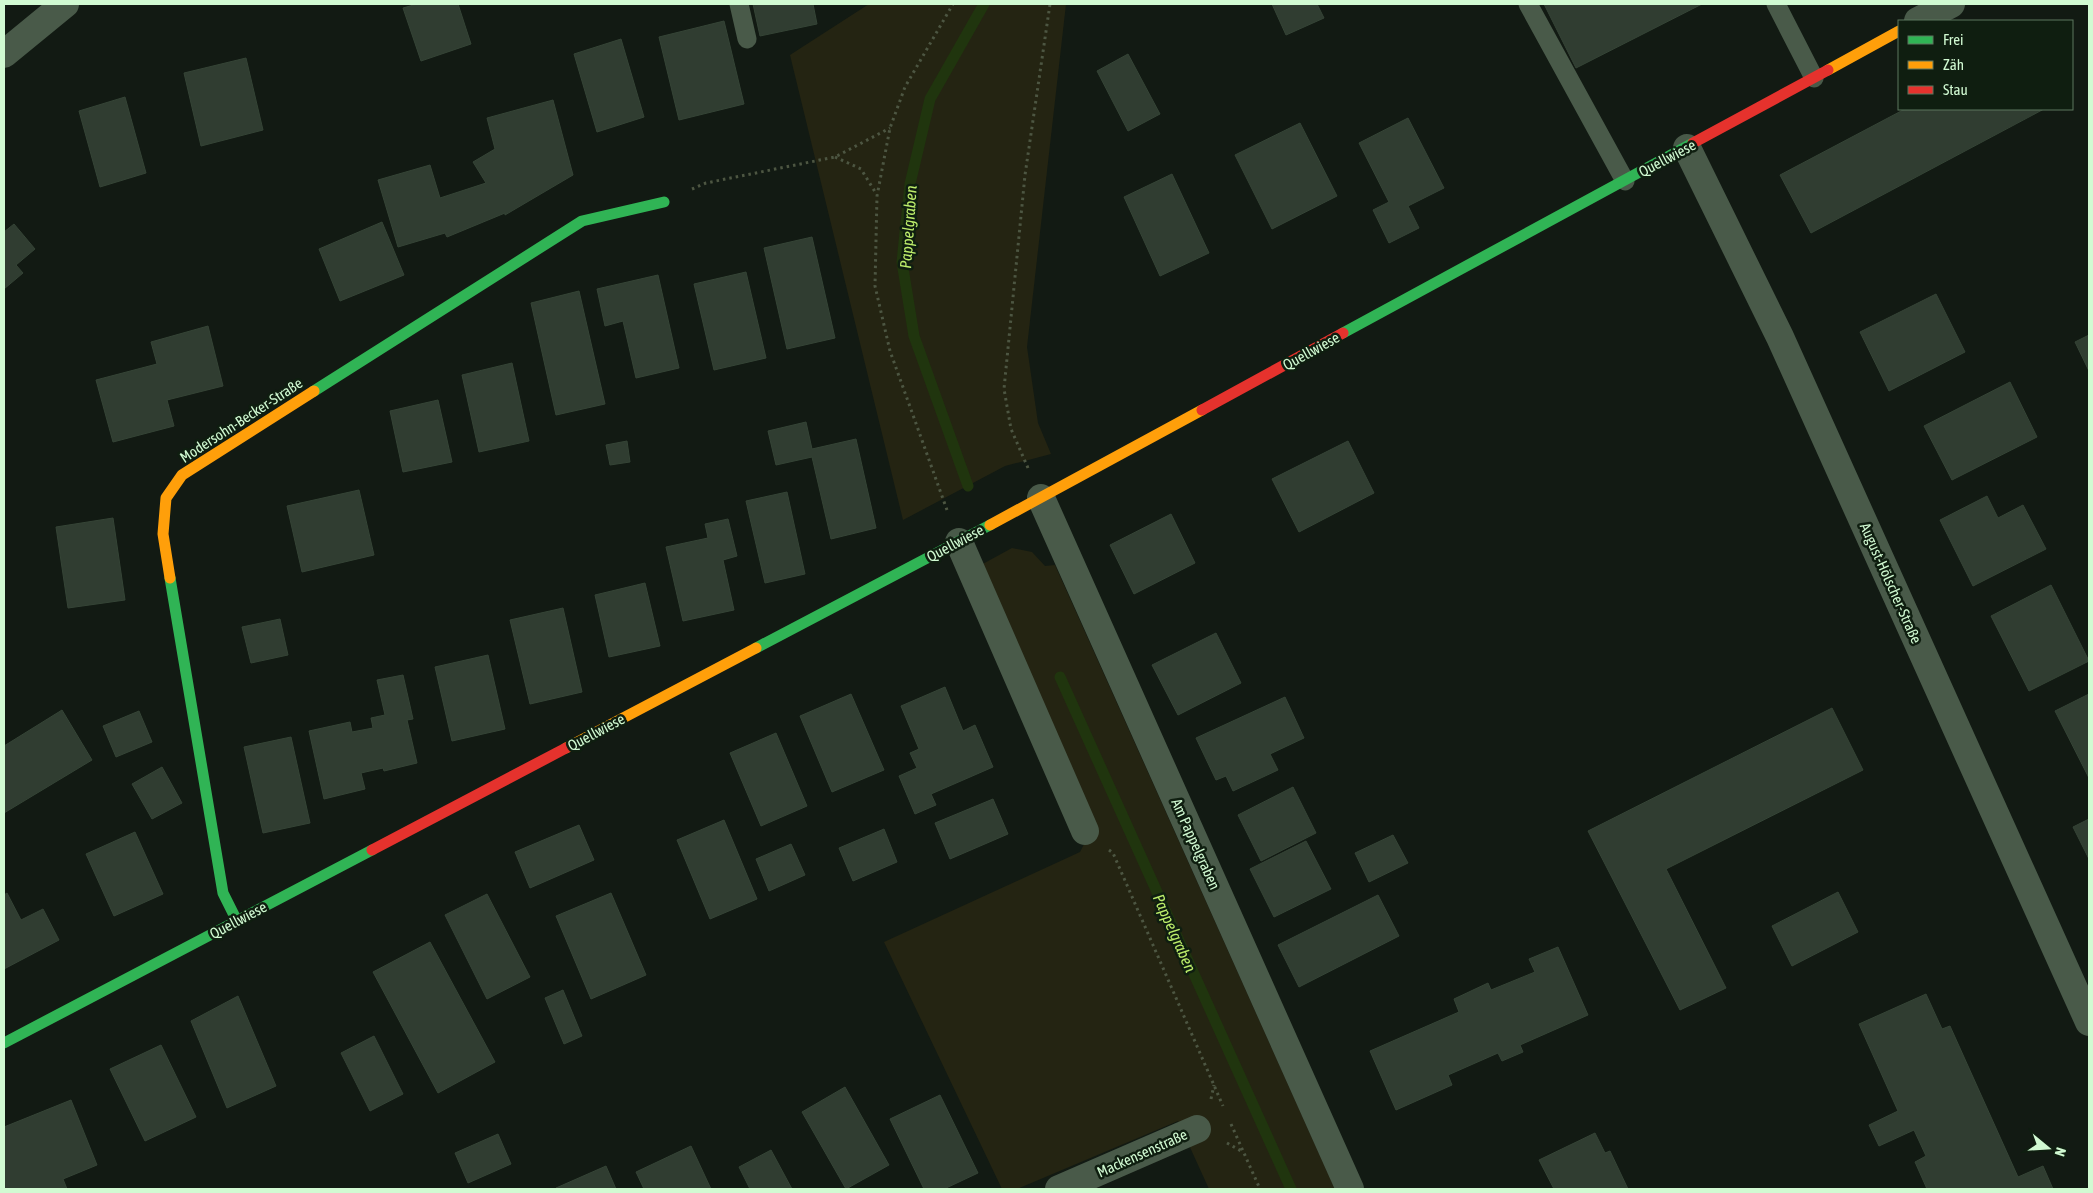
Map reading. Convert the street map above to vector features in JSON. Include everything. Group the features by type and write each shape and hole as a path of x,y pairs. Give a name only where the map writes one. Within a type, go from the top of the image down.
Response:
{"street":[{"path":"4,54 65,4"},
{"path":"1920,20 1947,5"},
{"name":"Quellwiese","path":"4,1043 1041,498 1898,32"},
{"name":"August-Hölscher-Straße","path":"1687,148 1780,337 2089,1022"},
{"name":"Modersohn-Becker-Straße","path":"237,921 223,893 163,534 166,498 182,475 582,221 664,202"},
{"name":"Am Pappelgraben","path":"1041,498 1350,1189"},
{"path":"958,542 1085,831"},
{"name":"Mackensenstraße","path":"1059,1189 1198,1129"}],"lane":[{"path":"739,4 747,39"},
{"path":"1528,4 1625,181"},
{"path":"1776,4 1814,78"}],"path":[{"path":"953,4 906,87 890,128 877,196 876,286 890,351 958,542"},
{"path":"1041,498 1011,428 1004,390 1024,174 1050,4"},
{"path":"664,202 706,182 835,157 890,128"},
{"path":"835,157 861,169 877,196"},
{"path":"1085,831 1113,853 1225,1111"},
{"path":"1229,1119 1260,1189"}],"shaded area":[{"path":"869,4 1066,4 1027,347 1038,423 1051,454 1005,466 903,520 790,55"},
{"path":"1012,548 1032,552 1045,566 1055,565 1335,1189 1209,1189 1178,1121 1017,1189 1002,1189 884,942 1080,852 1095,823 979,566"}],"building":[{"path":"417,4 458,4 471,44 421,61 403,8"},
{"path":"753,4 813,4 817,24 760,36"},
{"path":"1272,4 1317,4 1324,18 1286,35"},
{"path":"1544,4 1702,4 1576,68"},
{"path":"724,21 744,104 679,120 659,37"},
{"path":"621,39 644,117 597,132 574,54"},
{"path":"1128,54 1160,114 1128,131 1097,71"},
{"path":"246,58 263,130 201,146 184,73"},
{"path":"125,97 146,173 100,187 79,111"},
{"path":"553,100 573,175 505,215 505,213 447,237 445,233 398,247 378,180 430,165 440,198 486,183 473,162 495,149 487,118"},
{"path":"1903,110 2042,110 1811,233 1780,175"},
{"path":"1408,118 1444,188 1408,206 1419,228 1389,243 1373,210 1389,202 1359,143"},
{"path":"1300,123 1337,196 1272,229 1235,155"},
{"path":"1172,174 1209,253 1160,276 1124,197"},
{"path":"382,222 404,275 340,301 319,249"},
{"path":"14,224 35,249 16,265 23,273 4,289 4,232"},
{"path":"812,237 835,338 787,349 764,248"},
{"path":"746,272 766,358 714,370 694,284"},
{"path":"658,275 679,368 636,378 623,321 605,326 597,289"},
{"path":"579,291 605,404 556,415 531,303"},
{"path":"1936,294 1965,352 1889,391 1860,332"},
{"path":"208,326 223,386 167,400 174,426 113,442 96,380 157,364 151,342"},
{"path":"2089,335 2089,371 2075,342"},
{"path":"512,363 529,441 479,452 462,375"},
{"path":"2010,382 2037,437 1952,480 1924,426"},
{"path":"438,400 452,462 403,472 390,411"},
{"path":"806,422 812,449 856,439 876,528 831,539 812,457 776,465 768,431"},
{"path":"627,441 630,462 610,465 606,445"},
{"path":"1348,441 1374,493 1299,532 1272,479"},
{"path":"359,490 374,555 302,572 287,506"},
{"path":"787,492 805,574 765,583 746,501"},
{"path":"1987,496 1998,518 2023,505 2046,549 1973,586 1940,520"},
{"path":"1171,514 1195,563 1134,594 1110,545"},
{"path":"113,518 125,600 68,608 56,527"},
{"path":"728,519 737,556 723,560 734,610 683,621 666,547 708,538 705,524"},
{"path":"645,583 660,646 609,657 595,595"},
{"path":"2051,585 2089,661 2029,691 1991,616"},
{"path":"563,608 582,692 530,704 510,620"},
{"path":"280,619 288,655 251,663 242,627"},
{"path":"1216,633 1241,683 1178,715 1152,665"},
{"path":"488,655 505,729 452,741 435,667"},
{"path":"403,675 413,719 407,720 417,763 384,771 383,768 361,773 365,789 324,799 309,731 350,722 352,732 373,728 371,718 385,715 377,680"},
{"path":"945,687 963,731 975,725 993,767 931,794 936,805 915,814 899,776 917,768 910,753 919,749 901,706"},
{"path":"851,694 884,770 832,792 800,716"},
{"path":"2089,694 2089,778 2055,711"},
{"path":"1285,697 1304,738 1270,754 1278,770 1233,791 1226,776 1216,780 1196,738"},
{"path":"1832,708 1863,770 1666,869 1726,988 1680,1010 1588,831"},
{"path":"62,710 92,760 4,813 4,746"},
{"path":"139,711 152,742 116,757 103,726"},
{"path":"776,733 807,806 761,826 730,753"},
{"path":"291,737 310,823 263,833 244,747"},
{"path":"162,767 182,803 152,819 132,784"},
{"path":"1293,787 1316,833 1261,861 1238,815"},
{"path":"993,799 1008,834 950,859 935,823"},
{"path":"2089,819 2089,859 2073,827"},
{"path":"724,820 757,899 710,919 677,840"},
{"path":"579,825 594,860 530,888 515,852"},
{"path":"884,829 897,862 853,881 839,848"},
{"path":"135,832 163,894 114,916 86,854"},
{"path":"1393,835 1408,863 1369,882 1355,853"},
{"path":"1306,841 1331,889 1274,917 1250,869"},
{"path":"791,844 805,875 769,891 756,859"},
{"path":"1838,892 1858,932 1792,966 1772,926"},
{"path":"7,893 21,920 43,909 59,940 4,969 4,895"},
{"path":"611,893 646,975 591,999 556,916"},
{"path":"487,894 530,977 487,999 445,915"},
{"path":"1378,895 1399,936 1299,987 1278,945"},
{"path":"430,942 495,1062 438,1093 373,972"},
{"path":"1558,947 1588,1015 1520,1045 1523,1052 1502,1061 1498,1053 1448,1075 1452,1085 1396,1110 1370,1051 1459,1012 1454,999 1488,983 1491,990 1535,972 1529,959"},
{"path":"563,990 582,1036 564,1044 545,998"},
{"path":"1926,994 1942,1029 1950,1026 2018,1177 2043,1166 2053,1189 1927,1189 1915,1162 1926,1156 1914,1130 1879,1146 1869,1125 1898,1111 1859,1024"},
{"path":"238,996 276,1086 227,1108 191,1021"},
{"path":"374,1036 403,1094 370,1111 341,1053"},
{"path":"161,1045 196,1117 145,1141 110,1069"},
{"path":"845,1087 889,1165 846,1189 802,1112"},
{"path":"940,1095 978,1173 944,1189 924,1189 890,1119"},
{"path":"71,1100 97,1165 63,1179 67,1189 4,1189 4,1127"},
{"path":"1595,1133 1605,1153 1610,1151 1628,1189 1554,1189 1539,1160"},
{"path":"498,1134 511,1164 468,1183 455,1153"},
{"path":"691,1146 711,1189 644,1189 636,1172"},
{"path":"771,1150 792,1189 750,1189 739,1167"},
{"path":"606,1166 616,1189 556,1188"}],"waterway":[{"name":"Pappelgraben","path":"968,486 914,336 902,262 910,184 930,99 984,4"},
{"name":"Pappelgraben","path":"1060,677 1291,1189"}],"traffic: fast":[{"path":"1343,333 1693,143"},
{"path":"314,391 582,221 664,202"},
{"path":"756,648 990,525"},
{"path":"170,578 223,893 237,921"},
{"path":"4,1043 372,850"}],"traffic: slow":[{"path":"1828,70 1898,32"},
{"path":"170,578 163,534 166,498 182,475 314,391"},
{"path":"990,525 1202,410"},
{"path":"566,748 756,648"}],"traffic: jam":[{"path":"1693,143 1828,70"},
{"path":"1202,410 1343,333"},
{"path":"372,850 566,748"}]}
